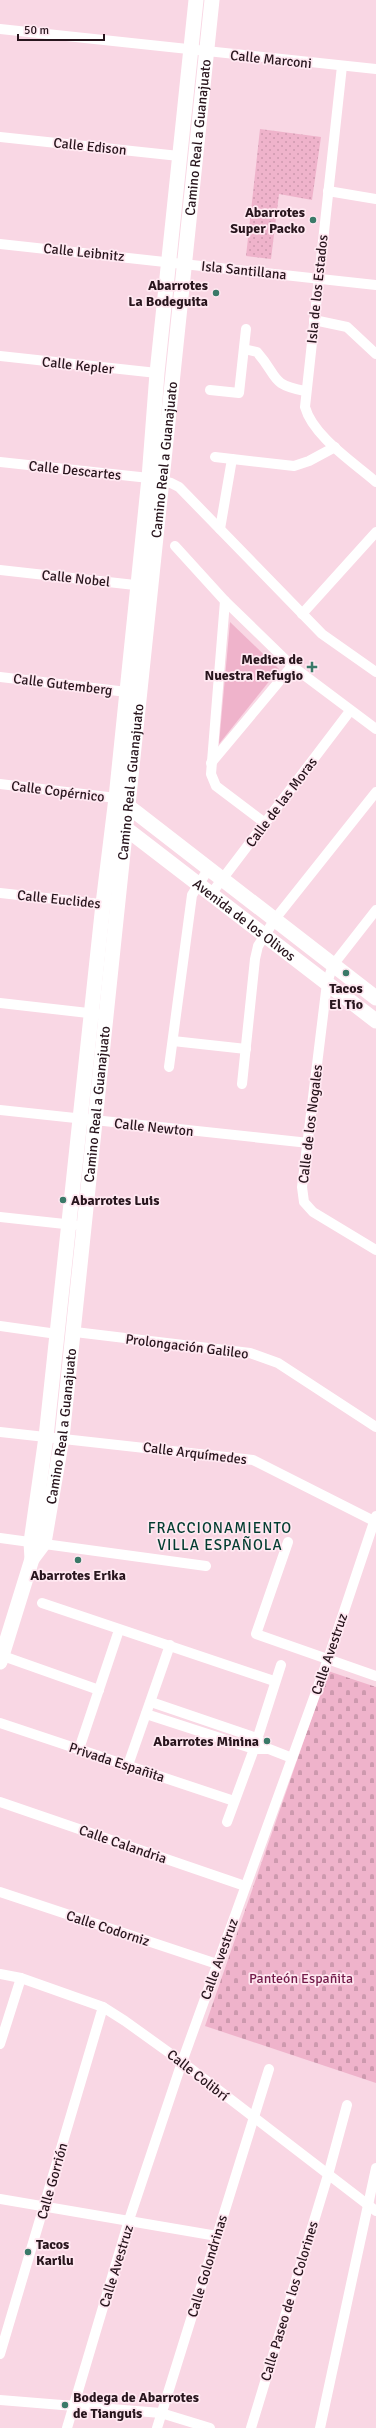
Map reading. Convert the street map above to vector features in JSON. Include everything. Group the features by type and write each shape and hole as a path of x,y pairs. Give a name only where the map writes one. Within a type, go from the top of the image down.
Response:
{"street":[{"name":"Camino Real a Guanajuato","path":"156,479 157,373 196,0"},
{"name":"Camino Real a Guanajuato","path":"37,1543 62,1438 84,1226 88,1120 99,1014 118,906 127,829 145,586 156,479 184,263 212,0"},
{"name":"Calle Marconi","path":"0,29 191,51 376,69"},
{"name":"Isla de los Estados","path":"342,66 305,406 308,419 335,447 376,482"},
{"name":"Calle Edison","path":"0,136 179,156"},
{"path":"328,190 376,199"},
{"name":"Calle Leibnitz","path":"0,244 168,261"},
{"name":"Isla Santillana","path":"168,261 376,285"},
{"path":"314,320 347,327 376,354"},
{"path":"210,390 239,393 246,329"},
{"path":"244,349 257,352 278,383 285,387 306,391"},
{"name":"Calle Kepler","path":"0,356 157,373"},
{"path":"215,457 294,466 309,461 335,447"},
{"path":"220,529 232,459"},
{"name":"Calle Descartes","path":"0,462 156,479"},
{"path":"156,479 178,487 322,634 376,672"},
{"path":"302,614 376,532"},
{"path":"175,546 225,602 292,666 376,729"},
{"name":"Calle Nobel","path":"0,570 145,586"},
{"name":"Camino Real a Guanajuato","path":"99,1014 102,904 116,798 127,692 145,586"},
{"path":"225,602 211,774 216,786 265,823"},
{"path":"211,764 292,666"},
{"name":"Calle Gutemberg","path":"0,677 127,692"},
{"name":"Calle de las Moras","path":"211,894 350,711"},
{"name":"Calle Copérnico","path":"0,784 116,798"},
{"path":"242,1084 255,959 264,935 376,792"},
{"name":"Avenida de los Olivos","path":"116,798 223,878 376,998"},
{"name":"Avenida de los Olivos","path":"113,819 376,1021"},
{"path":"169,1067 192,895 197,884 208,868"},
{"name":"Calle Euclides","path":"0,893 118,906"},
{"path":"332,965 376,910"},
{"name":"Calle de los Nogales","path":"332,965 327,983 309,1143 302,1187 304,1202 313,1212 376,1250"},
{"path":"0,1003 99,1014"},
{"path":"173,1041 246,1049"},
{"name":"Calle Newton","path":"0,1110 309,1143"},
{"name":"Camino Real a Guanajuato","path":"37,1543 46,1437 69,1224 88,1120"},
{"path":"0,1217 84,1226"},
{"path":"0,1326 57,1334"},
{"name":"Prolongación Galileo","path":"74,1332 250,1353 278,1363 376,1427"},
{"name":"Calle Arquímedes","path":"0,1432 253,1460 375,1520"},
{"name":"Calle Avestruz","path":"67,2428 129,2220 182,2062 328,1659 375,1520"},
{"path":"0,1538 206,1566"},
{"path":"288,1542 256,1634 376,1676"},
{"path":"37,1543 1,1657 99,1690"},
{"path":"42,1603 274,1681"},
{"path":"79,1749 119,1630"},
{"path":"128,1765 170,1645"},
{"path":"227,1822 254,1749 274,1681 281,1665"},
{"path":"151,1702 257,1738 269,1749 292,1758"},
{"path":"146,1714 254,1749 269,1749"},
{"name":"Privada Españita","path":"0,1723 234,1800"},
{"name":"Calle Calandria","path":"0,1802 246,1886"},
{"name":"Calle Codorniz","path":"0,1892 217,1964"},
{"name":"Calle Colibrí","path":"0,1974 21,1978 103,2008 182,2062 372,2208"},
{"path":"0,2044 21,1978"},
{"name":"Calle Gorrión","path":"0,2354 103,2008"},
{"name":"Calle Golondrinas","path":"157,2428 269,2070"},
{"name":"Calle Paseo de los Colorines","path":"251,2428 328,2175 347,2105"},
{"path":"320,2428 372,2208 376,2168"},
{"path":"0,2199 217,2236"},
{"path":"0,2400 161,2413 210,2428"}],"green space":[{"path":"260,129 321,137 312,200 279,194 271,259 246,256"},
{"path":"230,622 279,669 219,744"},
{"name":"Panteón Españita","path":"328,1671 376,1687 376,2083 205,2026"}],"place":[{"name":"Abarrotes Super Packo","path":"313,220"},
{"name":"Abarrotes La Bodeguita","path":"216,293"},
{"name":"Medica de Nuestra Refugio","path":"312,667"},
{"name":"Tacos El Tio","path":"346,973"},
{"name":"Abarrotes Luis","path":"63,1200"},
{"name":"Abarrotes Erika","path":"78,1560"},
{"name":"Abarrotes Minina","path":"267,1741"},
{"name":"Tacos Karilu","path":"28,2252"},
{"name":"Bodega de Abarrotes de Tianguis","path":"65,2405"}],"district":[{"name":"FRACCIONAMIENTO VILLA ESPAÑOLA","path":"220,1536"}]}
